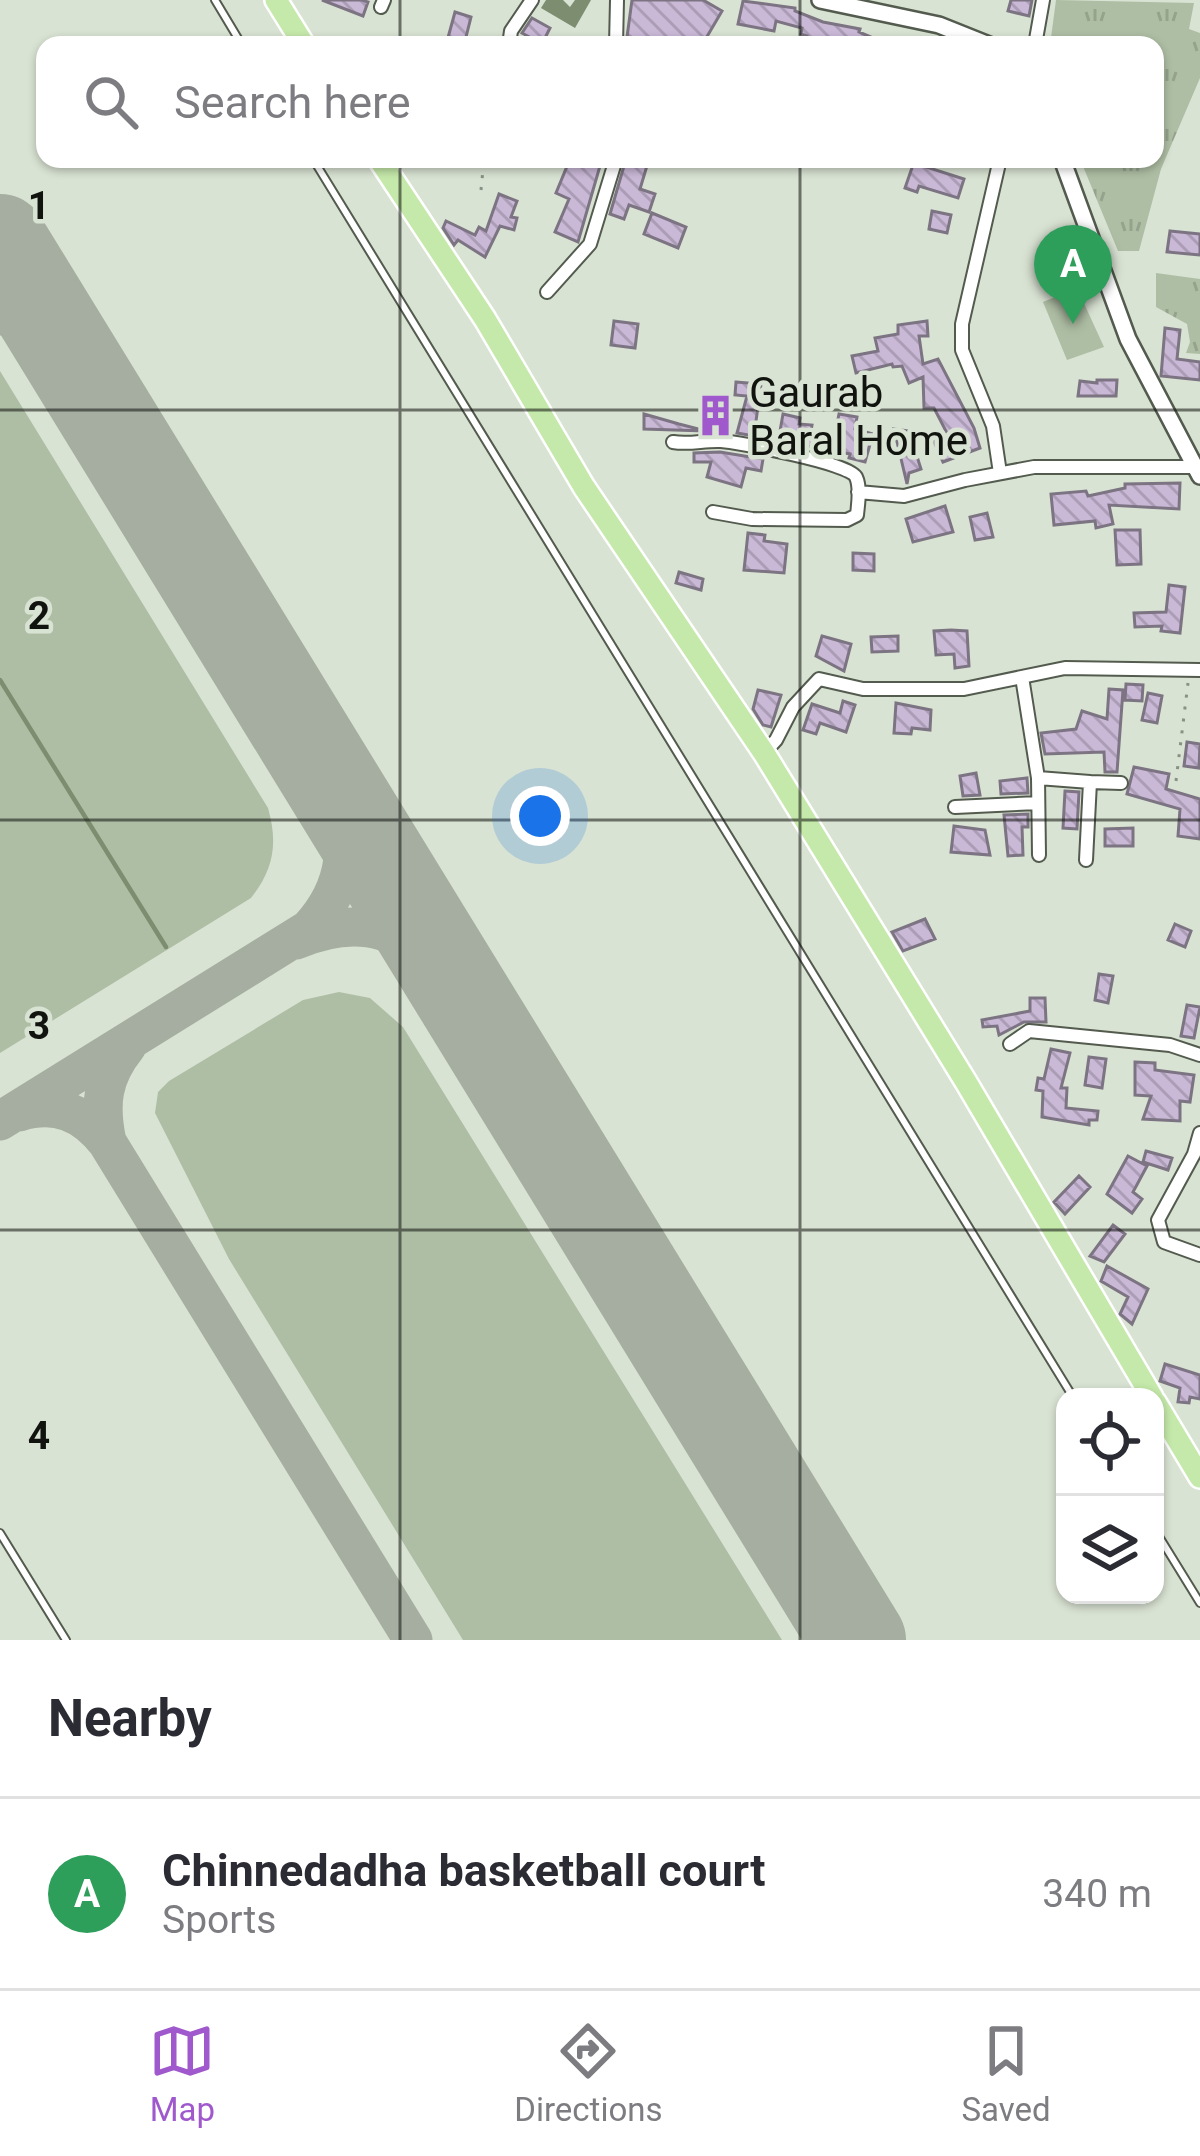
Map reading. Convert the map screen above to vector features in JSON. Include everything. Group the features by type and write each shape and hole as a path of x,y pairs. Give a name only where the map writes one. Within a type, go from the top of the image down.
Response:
{"main road":[{"path":"276,0 298,36"},
{"path":"385,168 484,319 584,488 764,753 967,1082 1147,1388"},
{"path":"1164,1417 1200,1477"}],"street":[{"path":"510,36 532,0"},
{"path":"615,36 617,0"},
{"path":"820,0 939,25 966,36"},
{"path":"886,0 902,16"},
{"path":"1037,36 1043,0"},
{"path":"547,292 590,244 613,168"},
{"path":"998,168 962,324 962,350 993,426 1000,473"},
{"path":"858,492 904,496 1034,467 1198,472 1128,339 1065,168"},
{"path":"674,442 720,441 835,464 856,478 857,515 847,520 752,519 713,512"},
{"path":"764,753 793,707 819,679 863,689 964,689 1064,668 1194,669"},
{"path":"1022,677 1038,778 1040,856"},
{"path":"1038,778 1121,783"},
{"path":"1086,860 1090,782"},
{"path":"956,807 1038,803"},
{"path":"1010,1044 1029,1031 1147,1042 1200,1055"},
{"path":"1200,1133 1194,1154 1158,1220 1164,1242 1200,1256"}],"lane":[{"path":"215,0 237,36"},
{"path":"319,168 1067,1388"},
{"path":"0,1533 66,1640"},
{"path":"1164,1545 1200,1603"}],"path":[{"path":"481,190 483,168"},
{"path":"1176,782 1194,669"}],"green space":[{"path":"1056,0 1194,3 1189,29 1200,33 1200,78 1164,162 1164,36 1051,36"},
{"path":"1084,168 1161,168 1139,251 1118,251"},
{"path":"1156,273 1200,279 1200,354 1186,353 1190,342 1187,324 1156,307"},
{"path":"1077,288 1104,347 1067,360 1043,302"},
{"path":"0,371 268,808 273,844 265,877 251,898 0,1053"},
{"path":"339,992 370,998 403,1027 782,1640 463,1640 229,1259 155,1113 158,1092 169,1081 303,1000"}],"shaded area":[{"path":"546,0 563,0 570,7 575,0 591,0 575,28 541,8"}],"building":[{"path":"322,0 362,0 368,2 363,16"},
{"path":"632,0 703,0 722,11 707,36 627,36"},
{"path":"1011,0 1032,0 1029,16 1008,11"},
{"path":"743,1 795,8 868,36 807,36 801,34 802,28 776,21 774,31 738,24"},
{"path":"455,12 471,17 466,36 448,36"},
{"path":"532,18 550,28 546,36 522,33"},
{"path":"566,168 599,168 578,242 555,232 569,199 556,193"},
{"path":"623,168 646,168 640,189 655,194 649,212 629,205 624,219 610,214"},
{"path":"912,168 964,179 958,198 919,186 917,192 905,188"},
{"path":"499,194 517,201 511,217 517,218 514,230 500,226 485,257 458,240 454,245 443,228 446,221 475,235 479,227 486,231"},
{"path":"932,211 951,215 947,233 929,229"},
{"path":"652,213 686,227 678,248 644,234"},
{"path":"1170,231 1200,234 1200,255 1167,252"},
{"path":"614,321 638,324 635,348 611,345"},
{"path":"927,321 928,336 919,336 923,364 938,359 980,448 943,462 934,442 948,435 934,408 924,408 923,377 909,383 902,366 892,364 856,373 852,356 878,351 875,338 898,334 898,325"},
{"path":"1165,328 1180,330 1177,359 1200,362 1200,380 1161,376"},
{"path":"1117,380 1116,396 1078,396 1080,381"},
{"path":"736,382 761,384 754,436 737,433 747,396 735,395"},
{"name":"Gaurab Baral Home","path":"721,401 727,431 708,431 703,404"},
{"path":"644,414 679,424 706,431 644,429"},
{"path":"783,414 800,418 799,424 812,425 810,436 834,439 839,414 857,417 855,429 873,434 865,462 849,458 850,454 796,444 797,435 780,431"},
{"path":"894,429 909,431 921,469 909,473 907,484"},
{"path":"694,453 763,459 761,471 746,468 741,487 707,477 711,462 694,462"},
{"path":"1180,483 1179,509 1109,505 1113,524 1096,528 1095,521 1054,525 1051,494 1086,491 1088,496 1125,488 1125,484"},
{"path":"945,506 953,532 913,542 906,519"},
{"path":"987,513 993,537 975,540 970,517"},
{"path":"1115,530 1140,530 1141,564 1117,565"},
{"path":"748,533 787,544 784,573 744,570"},
{"path":"853,553 874,554 874,571 853,570"},
{"path":"679,572 703,579 701,590 676,583"},
{"path":"1169,585 1185,587 1180,633 1161,631 1162,626 1135,627 1134,613 1166,612"},
{"path":"934,631 967,631 969,666 955,668 954,654 936,655"},
{"path":"822,636 851,644 844,671 816,656"},
{"path":"898,636 898,651 872,652 871,637"},
{"path":"1126,684 1143,685 1142,701 1125,700"},
{"path":"1109,689 1123,690 1117,772 1105,772 1104,752 1045,754 1041,733 1076,729 1082,711 1107,719"},
{"path":"758,690 781,695 771,727 763,725 753,709"},
{"path":"1148,693 1162,696 1157,723 1142,720"},
{"path":"843,701 855,705 846,732 820,723 816,734 803,730 812,704 840,713"},
{"path":"896,703 931,710 930,730 894,733"},
{"path":"1187,742 1200,744 1199,768 1184,766"},
{"path":"1134,767 1169,774 1166,789 1200,799 1200,839 1178,836 1180,809 1127,794"},
{"path":"976,773 980,795 963,796 960,776"},
{"path":"1027,778 1028,793 1001,794 1000,781"},
{"path":"1065,791 1079,792 1077,829 1063,828"},
{"path":"1028,814 1028,827 1022,827 1023,855 1008,856 1004,815"},
{"path":"954,826 985,830 990,855 951,852"},
{"path":"1133,828 1133,846 1105,846 1105,829"},
{"path":"925,919 935,939 903,951 892,932"},
{"path":"1175,924 1191,931 1185,947 1168,940"},
{"path":"1099,974 1113,976 1108,1003 1095,1000"},
{"path":"1030,998 1045,998 1046,1022 1024,1022 999,1035 997,1026 983,1027 982,1020 1030,1011"},
{"path":"1187,1005 1200,1007 1194,1038 1181,1036"},
{"path":"1051,1049 1070,1053 1061,1088 1067,1088 1066,1108 1098,1111 1097,1120 1089,1120 1089,1125 1042,1117 1043,1091 1036,1090 1038,1078 1044,1079"},
{"path":"1089,1057 1106,1059 1102,1088 1085,1085"},
{"path":"1135,1062 1194,1075 1190,1102 1180,1101 1180,1121 1143,1119 1151,1096 1135,1095"},
{"path":"1146,1151 1172,1158 1168,1170 1143,1162"},
{"path":"1128,1156 1147,1166 1133,1192 1142,1199 1132,1213 1107,1194"},
{"path":"1079,1176 1090,1187 1065,1214 1054,1202"},
{"path":"1113,1225 1125,1234 1104,1262 1090,1256"},
{"path":"1107,1266 1148,1289 1132,1324 1120,1314 1128,1297 1101,1281"},
{"path":"1165,1364 1200,1375 1200,1399 1178,1402 1180,1388 1160,1381"}],"waterway":[{"path":"0,680 166,947"}],"taxiway":[{"path":"0,250 0,288"},
{"path":"0,316 39,326 69,354"},
{"path":"0,1121 309,929 332,896 343,861 342,824 333,784"},
{"path":"296,940 342,927 383,931 419,950 454,982"},
{"path":"19,1112 45,1108 68,1112 107,1142 105,1091 127,1046"},
{"path":"107,1142 413,1640"}],"runway":[{"path":"0,242 858,1640"}],"place":[{"name":"Chinnedadha basketball court","path":"1073,324"},
{"name":"Gaurab Baral Home","path":"715,416"}]}
